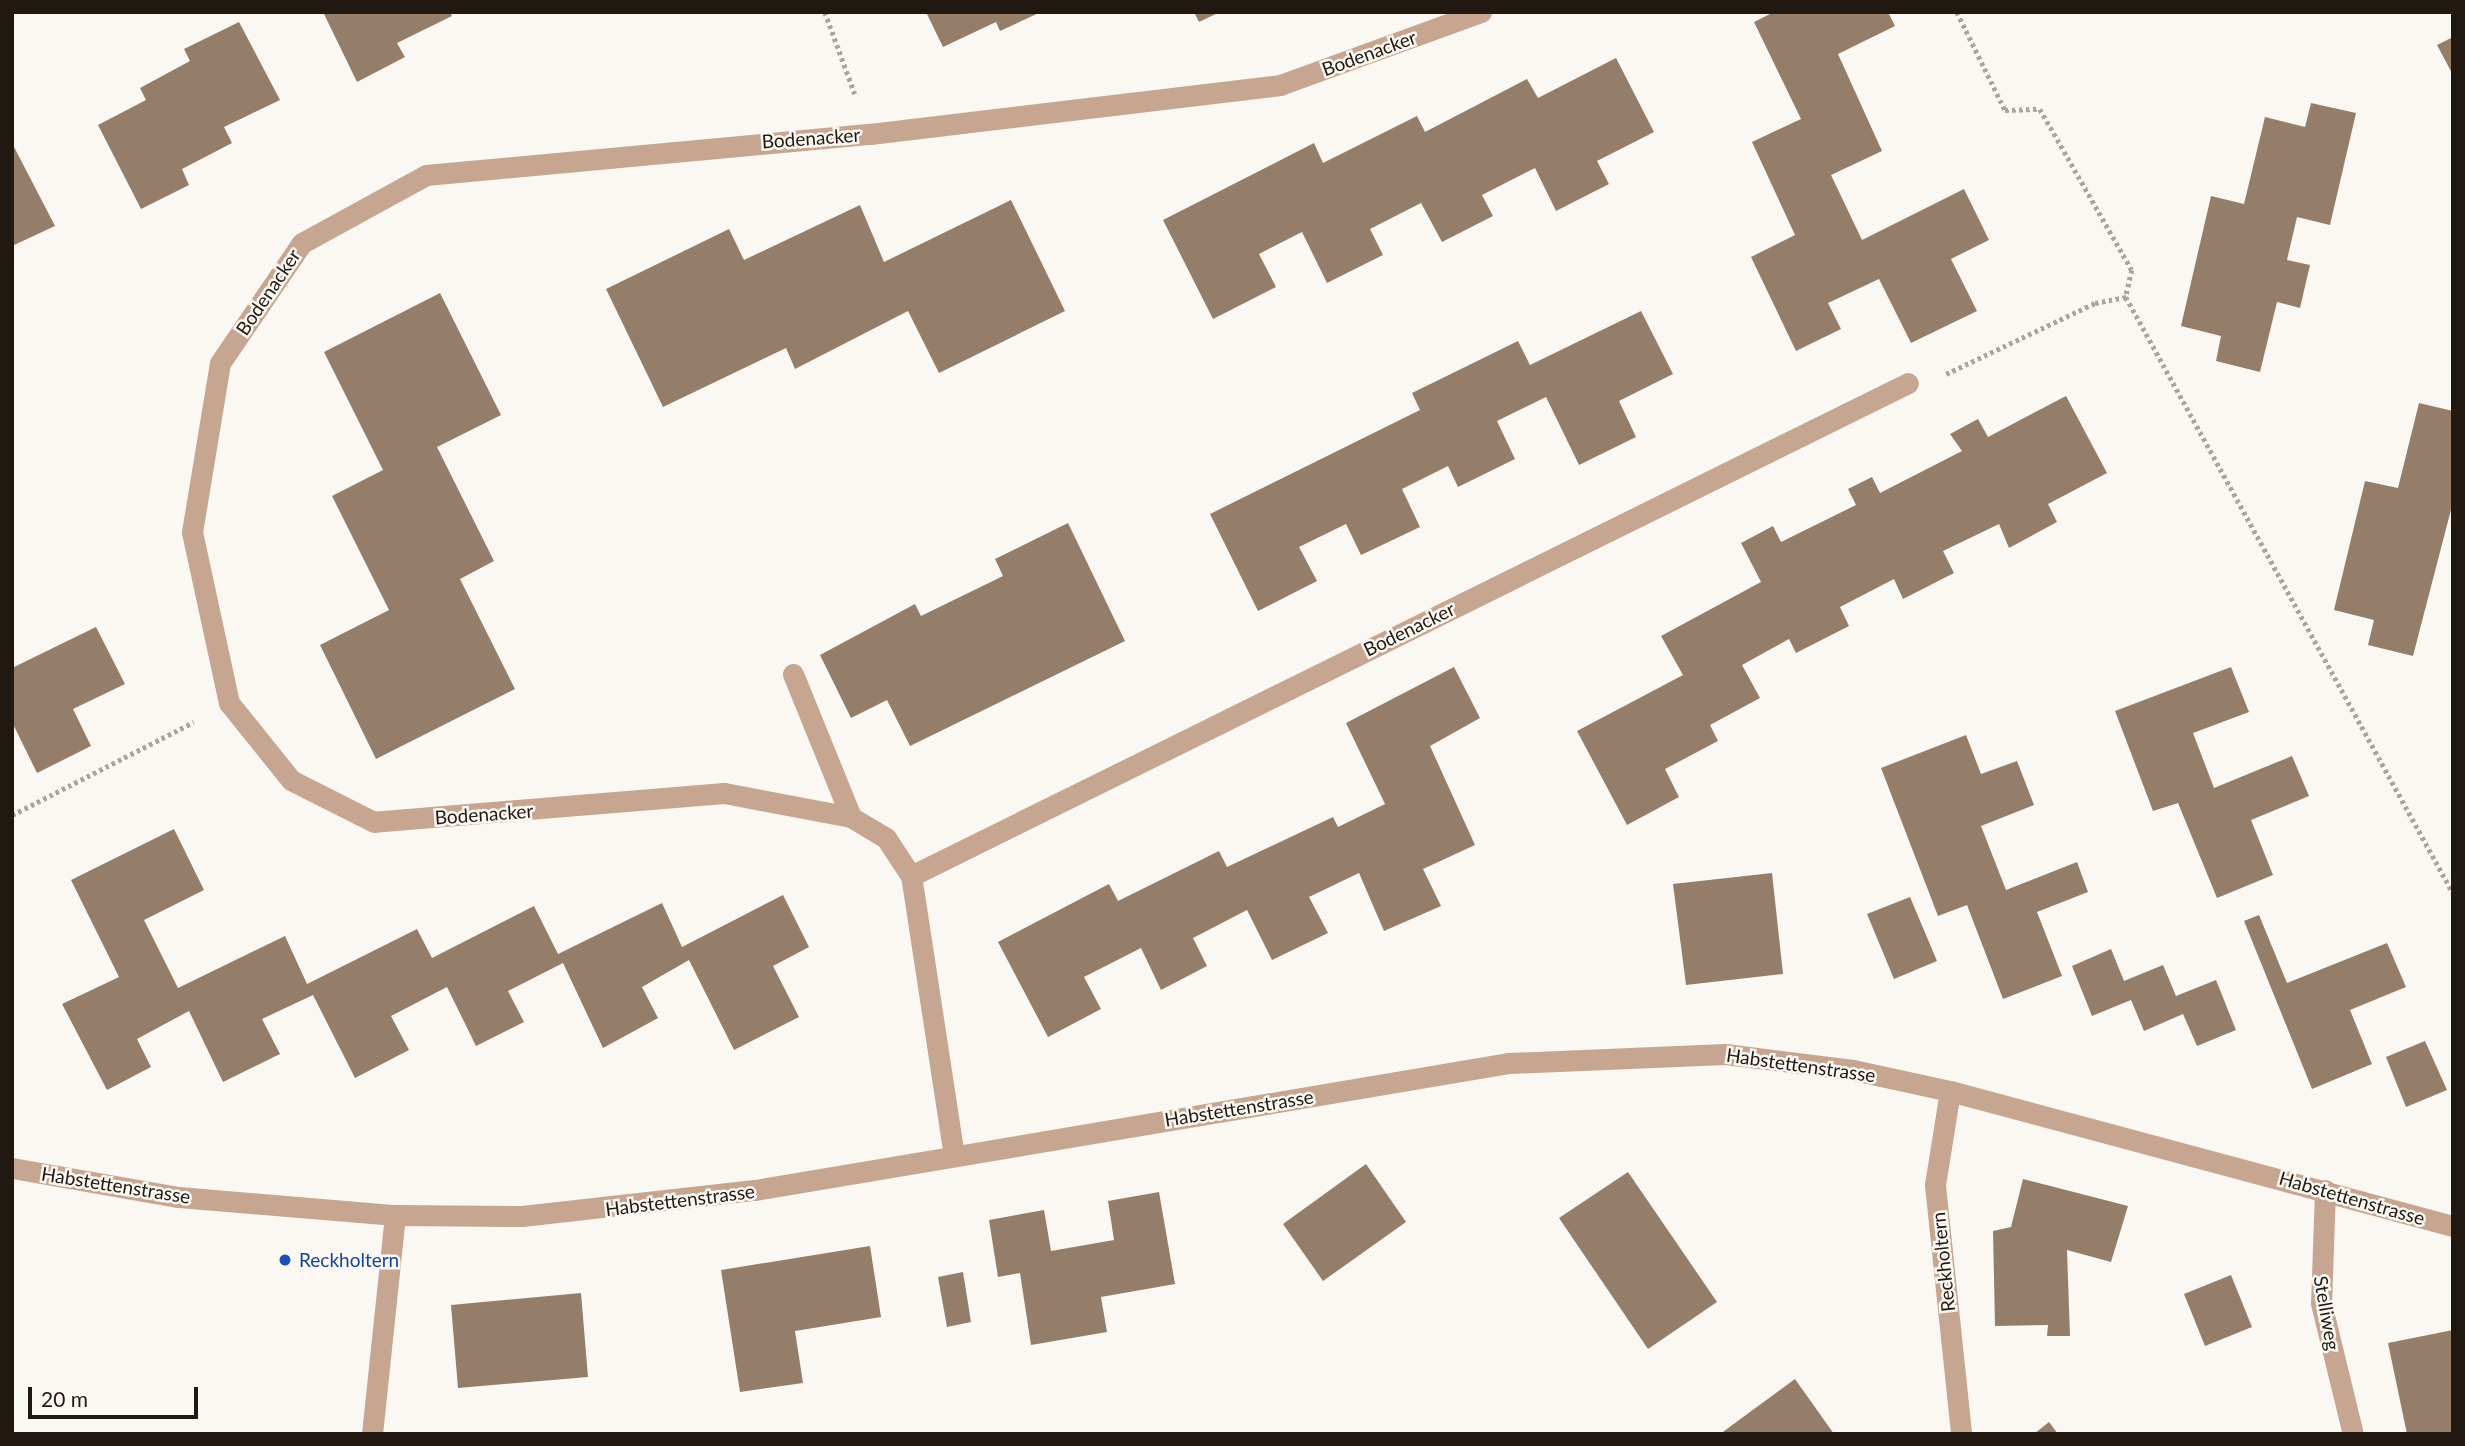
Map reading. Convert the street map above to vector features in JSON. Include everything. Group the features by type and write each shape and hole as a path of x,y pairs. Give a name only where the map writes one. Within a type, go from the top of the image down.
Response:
{"street":[{"name":"Bodenacker","path":"954,1156 911,876 886,838 852,817 724,793 374,822 291,780 229,704 192,531 220,363 302,243 426,175 870,134 1280,85 1481,12"},
{"name":"Bodenacker","path":"911,876 1908,383"},
{"path":"793,674 852,817"},
{"name":"Habstettenstrasse","path":"12,1168 179,1197 396,1215 636,1208 1586,1055 1725,1054 1853,1070 1950,1091 2453,1226"},
{"name":"Reckholtern","path":"1950,1091 1936,1185 1961,1434"},
{"name":"Stelliweg","path":"2325,1190 2321,1303 2353,1434"},
{"path":"372,1434 396,1215"}],"path":[{"path":"825,12 870,134"},
{"path":"1957,12 2005,110 2040,109 2132,270 2126,297 2453,893"},
{"path":"1908,383 1966,370 2095,303 2126,297"},
{"path":"12,815 229,704"}],"building":[{"path":"323,12 450,12 452,16 397,43 405,57 357,82"},
{"path":"926,12 1041,12 1000,31 996,22 943,47"},
{"path":"1194,12 1220,12 1199,22"},
{"path":"1774,12 1888,12 1895,26 1838,54 1882,151 1831,175 1862,240 1964,189 1989,240 1951,259 1977,311 1911,343 1879,279 1828,303 1841,329 1796,351 1751,257 1795,235 1752,142 1801,119 1754,22"},
{"path":"239,22 280,100 224,127 232,143 182,169 189,185 141,209 98,125 146,100 140,88 190,61 184,49"},
{"path":"2453,37 2453,75 2437,45"},
{"path":"1616,58 1654,132 1597,161 1609,184 1556,211 1535,168 1482,195 1493,216 1442,242 1421,203 1370,229 1383,255 1327,283 1302,232 1259,254 1276,287 1213,319 1163,220 1314,143 1323,163 1417,116 1425,132 1527,79 1538,98"},
{"path":"2311,103 2356,113 2330,225 2297,217 2287,260 2310,265 2300,308 2277,302 2260,372 2216,361 2221,336 2181,326 2211,196 2244,204 2265,117 2305,127"},
{"path":"12,143 55,226 12,246"},
{"path":"1011,200 1065,311 939,373 908,311 795,369 786,348 663,407 606,289 729,229 744,260 860,205 884,262"},
{"path":"440,293 501,415 437,447 494,561 460,579 515,689 376,759 320,645 389,610 332,496 383,470 324,352"},
{"path":"1641,311 1673,374 1619,401 1636,437 1579,465 1546,397 1497,421 1515,459 1458,487 1448,466 1402,489 1420,527 1361,555 1346,524 1299,547 1317,581 1258,611 1210,514 1420,410 1412,393 1518,341 1530,365"},
{"path":"2066,396 2107,473 2048,504 2057,522 2009,548 1999,524 1943,551 1954,573 1903,599 1894,579 1840,607 1849,626 1796,653 1789,639 1742,665 1760,698 1710,725 1718,741 1665,769 1679,797 1627,825 1577,731 1683,675 1661,636 1761,582 1741,543 1773,526 1781,542 1856,505 1848,489 1872,477 1880,493 1962,451 1950,434 1978,419 1988,437"},
{"path":"2419,403 2453,411 2453,502 2413,656 2368,645 2374,620 2334,610 2365,481 2398,488"},
{"path":"1068,523 1125,641 910,746 887,700 851,718 820,655 915,604 921,616 1003,576 995,559"},
{"path":"96,627 125,684 73,709 91,746 37,773 12,722 12,668"},
{"path":"1454,667 1480,718 1430,746 1475,845 1423,869 1441,906 1384,931 1359,873 1309,897 1328,933 1272,960 1247,910 1193,938 1207,966 1161,990 1141,948 1084,977 1101,1009 1048,1037 998,942 1109,884 1118,901 1219,851 1227,867 1333,817 1338,827 1385,804 1346,723"},
{"path":"2231,667 2249,712 2193,733 2214,788 2292,756 2309,796 2251,820 2273,875 2217,898 2178,803 2153,811 2115,711"},
{"path":"1966,735 1981,774 2017,761 2034,805 1981,826 2006,890 2077,862 2088,892 2037,912 2062,976 2003,999 1967,905 1938,916 1881,768"},
{"path":"174,829 204,890 144,920 178,988 285,936 307,984 417,929 432,958 534,906 558,954 662,903 682,947 783,895 809,947 773,966 799,1017 734,1050 689,960 642,987 658,1018 603,1048 563,963 508,991 524,1022 476,1046 447,987 391,1016 409,1050 355,1078 313,995 262,1019 280,1054 223,1082 189,1011 137,1039 151,1067 107,1090 62,1004 119,977 71,880"},
{"path":"1772,873 1783,974 1686,985 1673,884"},
{"path":"1910,897 1937,961 1894,979 1867,914"},
{"path":"2259,915 2287,983 2387,943 2406,987 2350,1010 2372,1064 2312,1089 2244,921"},
{"path":"2111,949 2124,981 2163,965 2176,996 2216,980 2236,1030 2197,1046 2183,1014 2144,1031 2131,1000 2092,1016 2072,966"},
{"path":"2425,1041 2447,1090 2406,1107 2386,1057"},
{"path":"1366,1164 1406,1222 1323,1281 1283,1224"},
{"path":"1628,1172 1717,1302 1648,1349 1559,1218"},
{"path":"2023,1179 2128,1206 2111,1262 2067,1250 2070,1336 2047,1336 2048,1325 1995,1326 1993,1231 2011,1227"},
{"path":"1159,1192 1175,1284 1101,1297 1107,1332 1031,1345 1020,1273 998,1277 989,1220 1044,1210 1051,1251 1114,1240 1108,1201"},
{"path":"870,1246 881,1317 795,1331 803,1383 740,1392 721,1270"},
{"path":"963,1272 971,1322 947,1327 938,1277"},
{"path":"2231,1275 2252,1327 2205,1346 2184,1294"},
{"path":"581,1293 588,1377 458,1388 451,1305"},
{"path":"2453,1330 2453,1434 2407,1434 2388,1343"},
{"path":"1795,1379 1834,1434 1720,1434"},
{"path":"2049,1422 2058,1434 2034,1434"}],"place":[{"name":"Reckholtern","path":"285,1260"}]}
